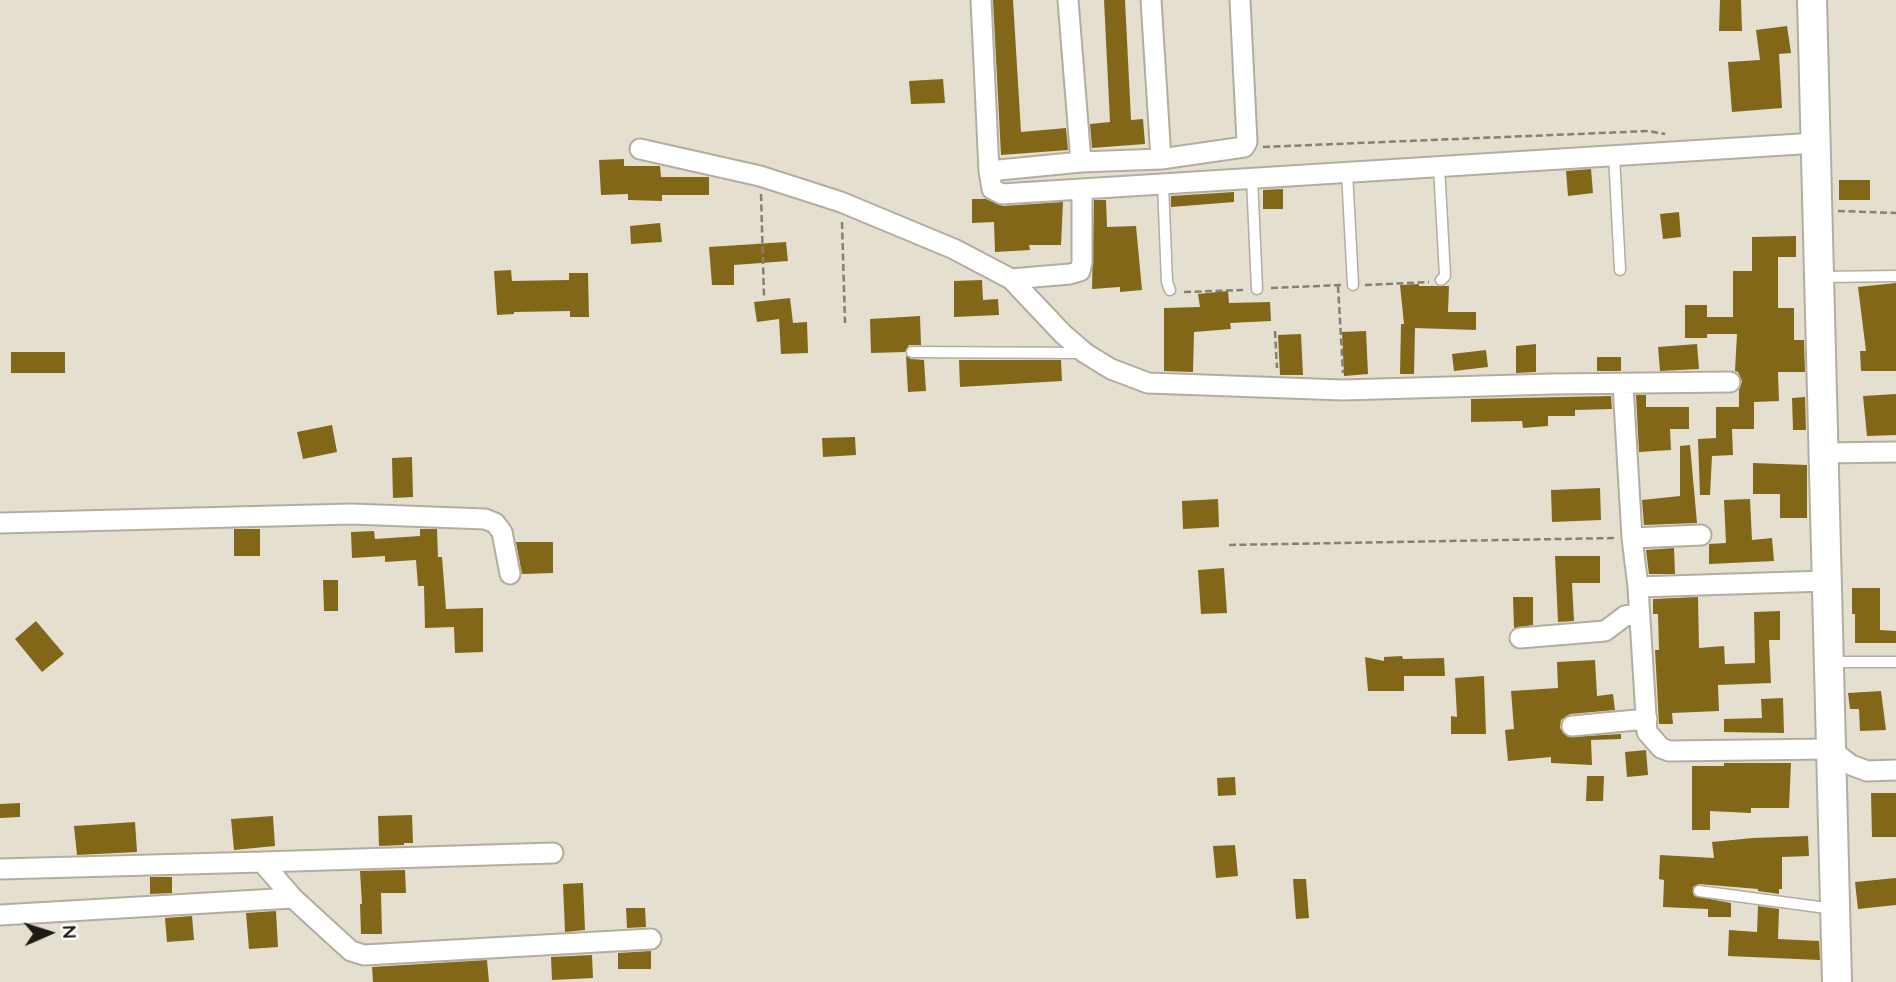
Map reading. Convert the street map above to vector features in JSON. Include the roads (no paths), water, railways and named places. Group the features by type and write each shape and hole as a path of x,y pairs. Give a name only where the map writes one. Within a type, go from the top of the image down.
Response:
{"main road":[{"path":"1812,0 1837,982"}],"street":[{"path":"981,0 989,171 992,189 1002,194 1816,143"},
{"path":"1068,0 1081,162"},
{"path":"1151,0 1161,159"},
{"path":"989,171 1081,162 1161,159 1244,147 1248,142 1240,0"},
{"path":"640,149 760,176 841,202 954,249 1012,279 1063,334 1085,353 1111,369 1148,383 1343,390 1730,382"},
{"path":"1012,279 1080,271 1083,262 1082,189"},
{"path":"1623,385 1647,732 1661,748 1670,751 1830,748 1851,765 1867,771 1896,769"},
{"path":"1823,453 1896,452"},
{"path":"0,523 352,514 485,519 495,523 502,532 510,574"},
{"path":"1632,538 1701,535"},
{"path":"1638,587 1826,581"},
{"path":"1520,638 1605,631 1625,617 1639,614"},
{"path":"1572,726 1647,719"},
{"path":"0,869 553,853"},
{"path":"262,862 293,898 351,950 364,955 651,939"},
{"path":"0,915 293,898"}],"lane":[{"path":"1614,155 1620,270"},
{"path":"1439,166 1445,276 1441,280"},
{"path":"1347,172 1353,285"},
{"path":"1252,178 1257,289"},
{"path":"1163,184 1167,282 1170,290"},
{"path":"1819,277 1896,276"},
{"path":"912,352 1085,353"},
{"path":"1828,662 1896,662"},
{"path":"1699,891 1835,909"}]}
